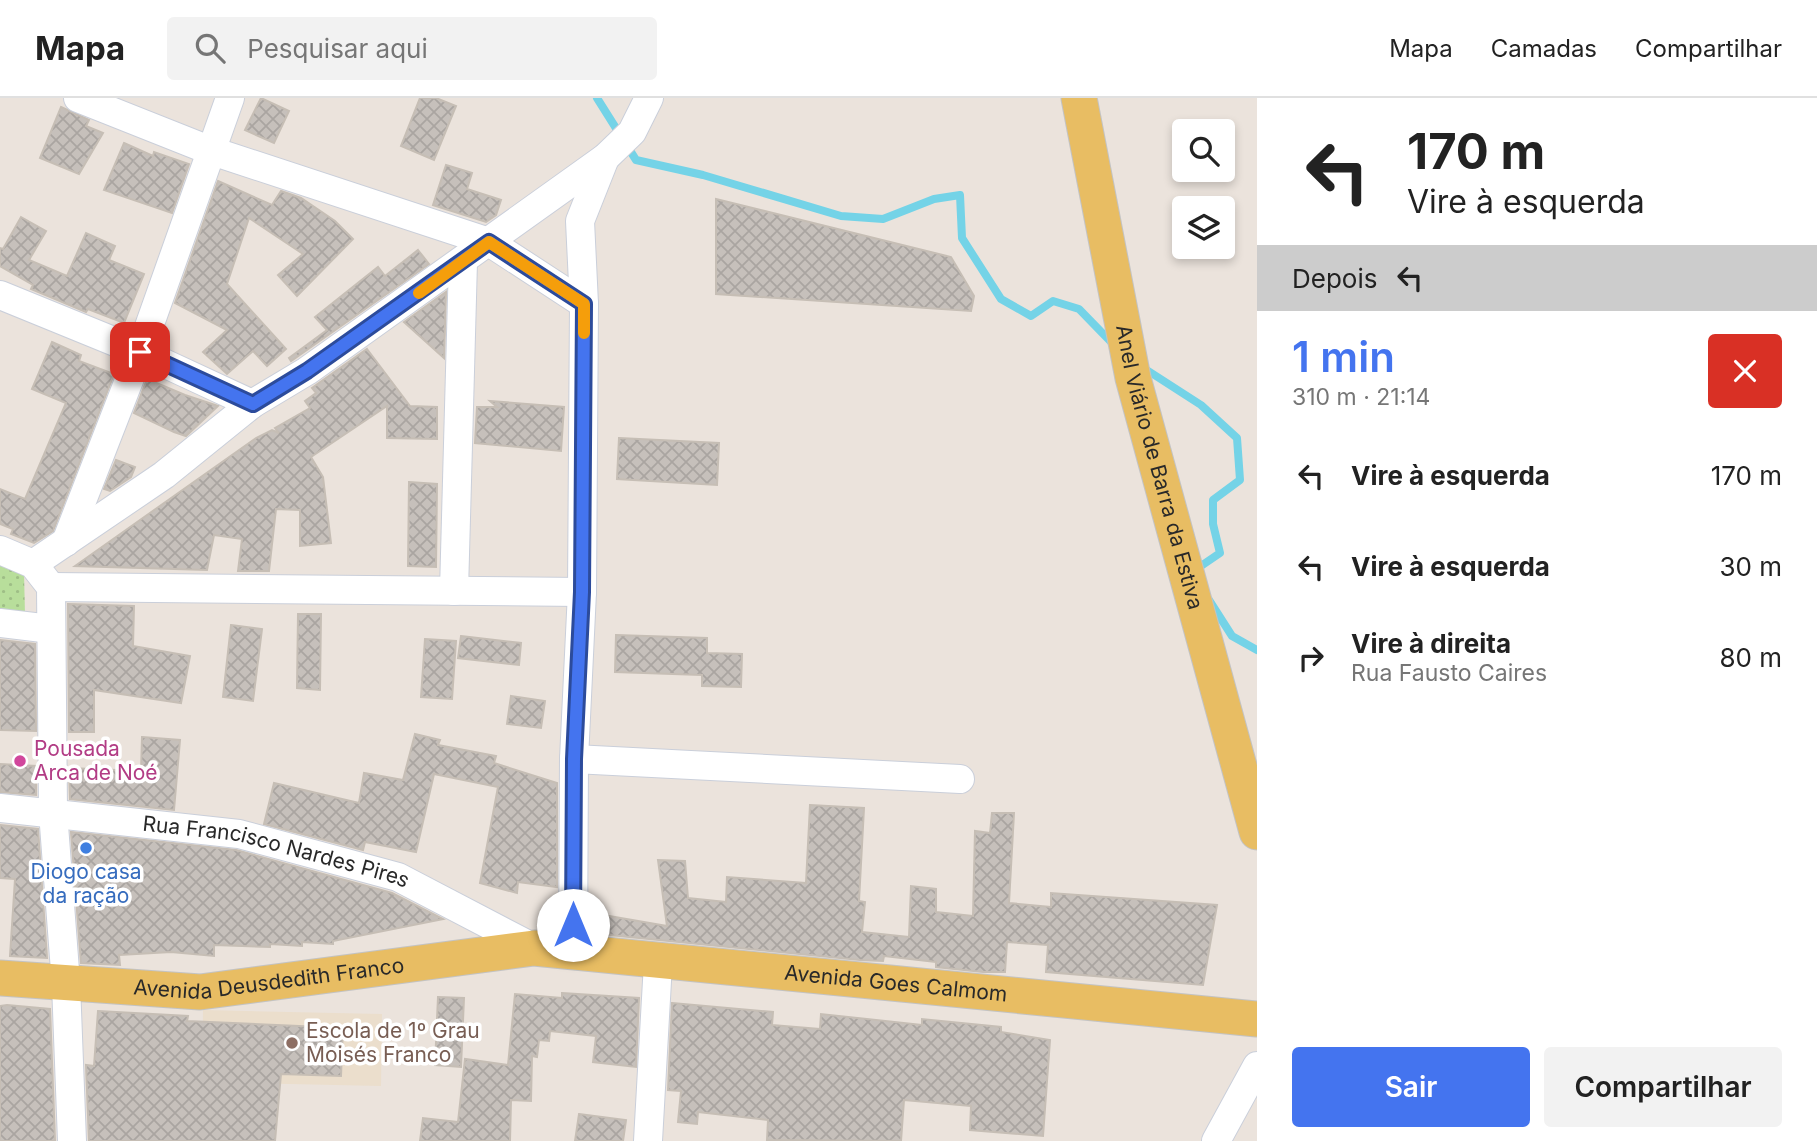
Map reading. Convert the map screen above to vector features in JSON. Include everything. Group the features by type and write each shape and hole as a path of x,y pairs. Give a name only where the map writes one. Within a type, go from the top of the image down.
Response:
{"main road":[{"name":"Anel Viário de Barra da Estiva","path":"1079,98 1133,378 1257,832"},
{"name":"Avenida Goes Calmom","path":"534,948 658,963 1257,1019"},
{"name":"Avenida Deusdedith Franco","path":"0,978 200,992 534,948"}],"street":[{"path":"78,98 209,150 489,242 584,304"},
{"path":"66,542 140,352 209,150 230,98"},
{"path":"33,564 164,475 253,404 307,371 605,158 632,132 649,98"},
{"path":"573,953 574,759 582,592 584,304 580,221 605,158"},
{"path":"454,591 463,261"},
{"path":"0,295 140,352 253,404"},
{"path":"0,550 33,564 51,587 53,812 66,984 72,1141"},
{"path":"51,587 582,592"},
{"path":"0,623 51,629"},
{"path":"574,759 960,779"},
{"name":"Rua Francisco Nardes Pires","path":"0,808 239,834 398,877 534,948"},
{"path":"648,1141 658,963"},
{"path":"1216,1141 1257,1066"}],"shaded area":[{"name":"Escola de 1º Grau Moisés Franco","path":"203,1010 382,1014 381,1086 202,1082"}],"green space":[{"path":"0,562 24,572 25,615 0,613"}],"building":[{"path":"261,98 289,111 274,143 245,130"},
{"path":"420,98 436,98 456,106 434,160 401,146"},
{"path":"61,107 89,120 86,126 103,133 79,174 40,158"},
{"path":"124,143 153,156 154,152 189,164 172,213 104,190"},
{"path":"446,165 472,173 467,189 501,200 496,215 486,222 433,205"},
{"path":"218,181 272,205 281,191 301,198 335,221 353,239 297,296 278,275 303,254 249,218 227,284 286,349 267,366 253,351 227,374 203,352 227,330 175,303"},
{"path":"716,199 951,257 974,296 971,311 716,294"},
{"path":"21,217 46,231 29,260 67,276 86,233 115,246 109,260 144,274 124,323 88,309 86,312 31,289 33,285 0,266 0,248 3,249"},
{"path":"418,250 429,264 291,361 289,358 327,330 315,317 378,267 385,276"},
{"path":"446,292 444,358 404,322"},
{"path":"52,342 81,355 79,361 114,374 53,531 34,543 11,534 13,529 0,524 0,489 25,499 66,403 32,389"},
{"path":"367,349 410,406 437,407 437,439 387,438 387,406 311,457 323,477 331,543 300,546 300,510 276,509 269,571 238,571 242,539 214,535 207,570 75,566 256,438 272,430 279,433 275,428 310,408 305,401 316,393 312,388"},
{"path":"147,379 218,406 186,436 174,432 134,413"},
{"path":"490,401 564,407 561,451 475,443 477,407 497,407"},
{"path":"619,438 719,443 717,485 617,479"},
{"path":"116,460 135,467 131,477 110,491 104,489"},
{"path":"409,482 437,484 436,567 408,566"},
{"path":"68,604 134,606 133,646 190,656 181,703 94,690 94,732 69,732"},
{"path":"298,614 321,614 320,690 297,688"},
{"path":"231,625 262,629 253,701 223,697"},
{"path":"616,635 707,638 707,653 742,654 741,687 702,686 702,675 615,672"},
{"path":"461,636 521,643 519,665 458,658"},
{"path":"425,639 456,641 452,699 421,697"},
{"path":"0,640 35,644 36,731 0,730"},
{"path":"511,696 545,701 541,728 507,724"},
{"path":"415,734 440,740 438,745 496,756 494,763 557,783 557,887 518,882 517,893 480,883 498,787 434,774 416,852 365,842 363,850 264,824 274,783 359,803 364,773 403,780"},
{"path":"142,737 180,740 174,810 70,799 69,768 141,771"},
{"path":"0,764 36,766 36,795 0,792"},
{"path":"810,805 864,808 859,901 865,902 862,932 909,937 911,886 936,889 936,912 973,916 975,831 990,833 992,813 1014,813 1009,903 1051,907 1051,893 1217,905 1203,985 1046,972 1048,945 1007,942 1005,972 983,972 936,967 936,962 884,956 883,961 860,960 600,934 603,915 667,926 658,860 685,861 688,898 726,902 727,877 806,883"},
{"path":"0,825 38,829 47,958 10,956 15,879 0,878"},
{"path":"71,832 236,850 392,893 443,919 333,941 333,944 302,942 302,946 270,944 270,947 214,945 214,956 171,952 119,955 120,965 81,963"},
{"path":"562,993 639,998 636,1067 593,1062 596,1036 550,1031 549,1041 539,1040 537,1057 532,1056 531,1101 511,1100 510,1141 420,1141 423,1118 458,1122 465,1059 508,1065 515,994 562,998"},
{"path":"438,997 464,998 461,1067 435,1065"},
{"path":"672,1003 773,1012 772,1025 820,1029 821,1014 922,1025 922,1019 1001,1027 1001,1032 1050,1040 1043,1136 970,1130 971,1106 904,1100 901,1141 767,1140 768,1120 698,1112 697,1124 678,1122 681,1091 668,1090"},
{"path":"0,1006 50,1009 55,1141 0,1141"},
{"path":"98,1011 188,1016 187,1021 343,1028 341,1076 281,1074 275,1141 89,1141 86,1065 94,1066"},
{"path":"579,1114 626,1120 623,1141 575,1141"}],"waterway":[{"path":"597,98 636,160 703,175 841,216 883,219 934,199 960,195 962,238 1001,299 1031,316 1053,301 1079,309 1113,344"},
{"path":"1142,367 1201,405 1237,438 1240,480 1213,500 1213,524 1220,553 1198,568 1199,571"},
{"path":"1209,600 1232,636 1257,650"}],"slow traffic":[{"path":"419,293 489,242 584,304 584,333"}],"place":[{"name":"Pousada Arca de Noé","path":"20,761"},
{"name":"Diogo casa da ração","path":"86,848"},
{"name":"Escola de 1º Grau Moisés Franco","path":"292,1043"}],"route":[{"path":"140,352 253,404 307,371 489,242 584,304 582,592 574,759 573,925"}]}
